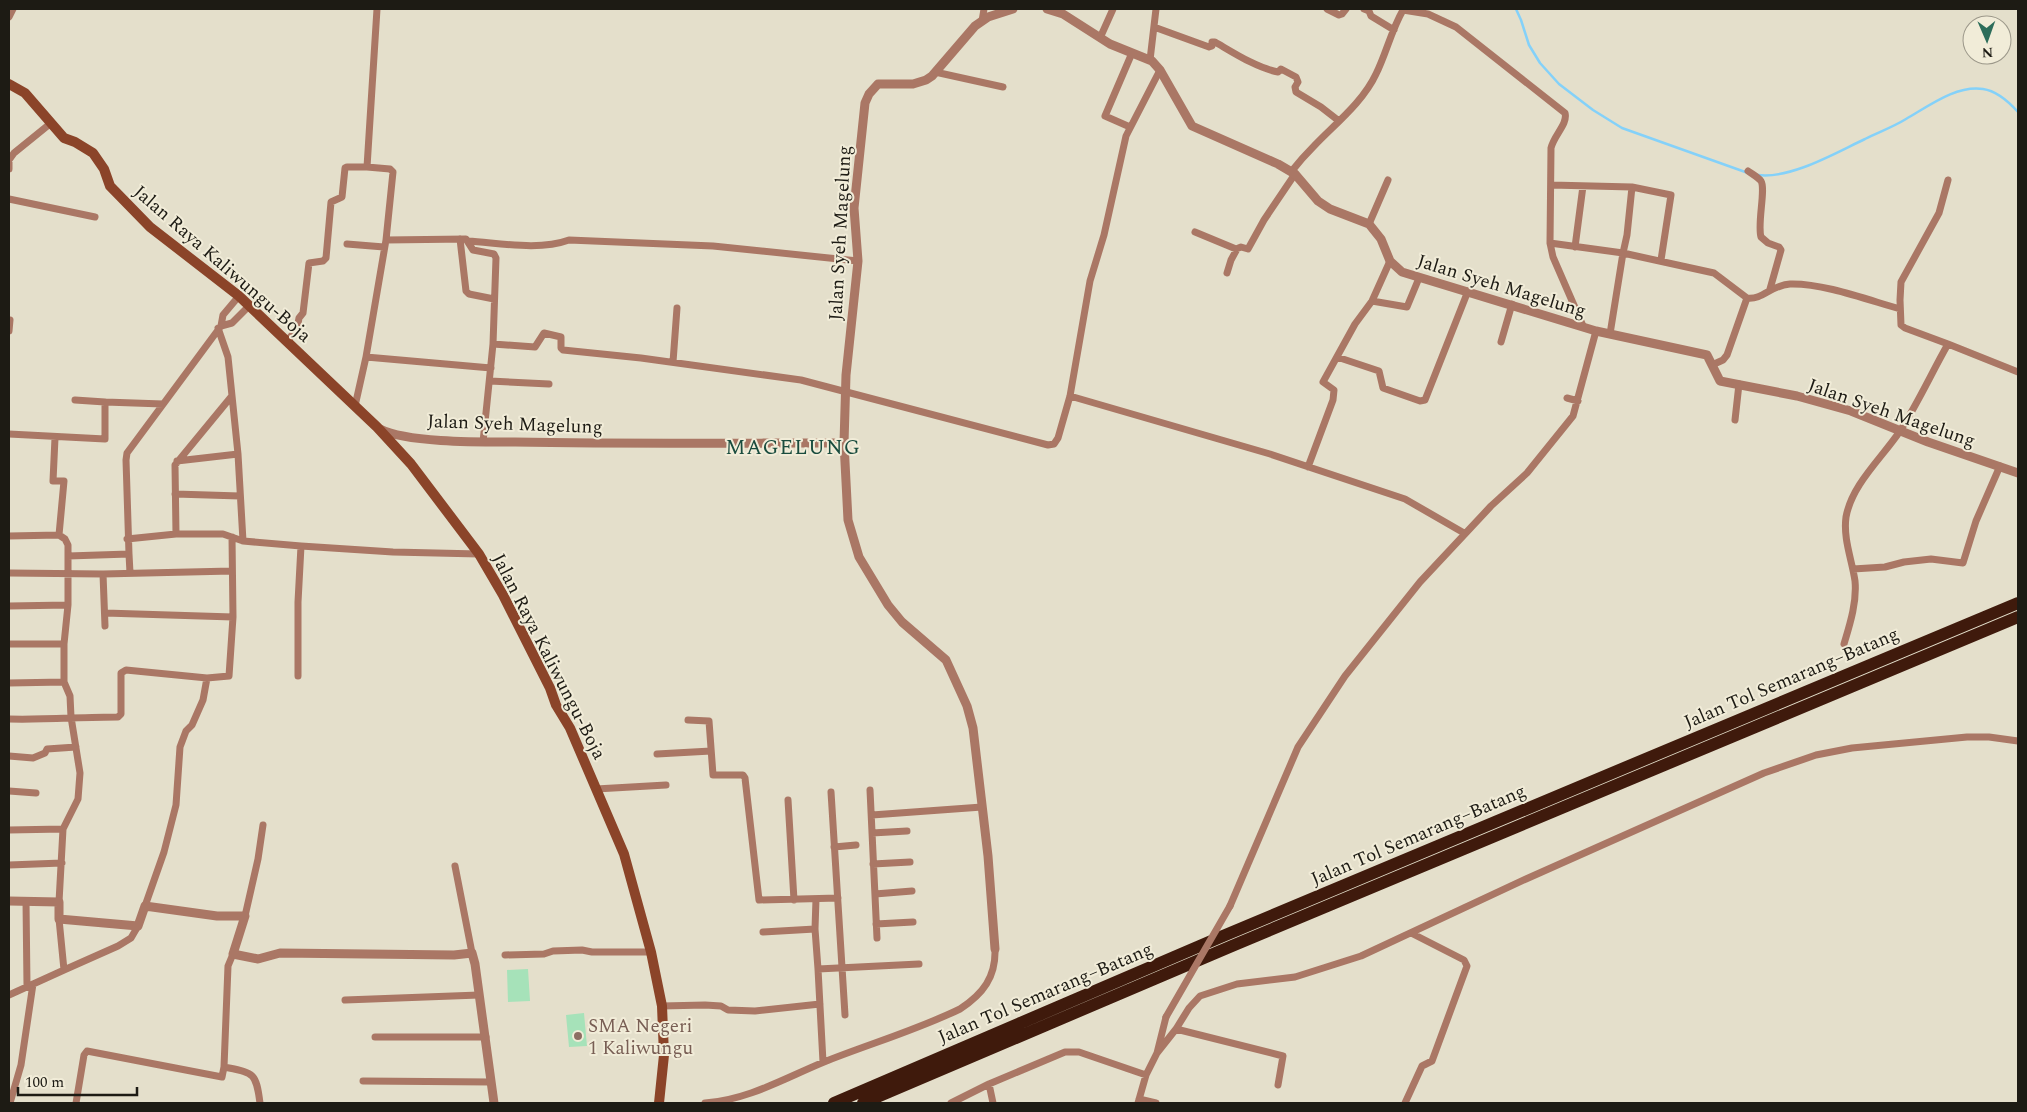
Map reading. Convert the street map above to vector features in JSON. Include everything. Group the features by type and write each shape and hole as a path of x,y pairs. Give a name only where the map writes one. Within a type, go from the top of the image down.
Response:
{"highway":[{"name":"Jalan Tol Semarang–Batang","path":"834,1103 1232,932 2018,603"},
{"name":"Jalan Tol Semarang–Batang","path":"864,1103 1232,946 2018,617"}],"main road":[{"name":"Jalan Raya Kaliwungu-Boja","path":"9,84 24,93 64,138 94,153 104,169 110,186 150,227 240,296 377,427 411,464 479,554 517,621 550,688 556,705 570,728 624,854 651,952 662,1006 664,1055 658,1103"}],"street":[{"path":"9,17 13,9"},
{"path":"367,167 377,9"},
{"path":"982,21 984,9"},
{"name":"Jalan Syeh Magelung","path":"377,427 386,432 421,438 483,442 844,443 845,393 858,261 854,208 863,118 867,99 878,84 918,83 929,78 975,26 994,15 1013,9"},
{"path":"1051,9 1063,14 1110,44 1150,60 1160,70 1192,126 1236,144 1293,173 1323,205 1335,212 1369,224 1388,180"},
{"path":"1100,38 1113,9"},
{"path":"1146,9 1156,10 1150,60"},
{"path":"1327,9 1339,15 1346,9"},
{"path":"1364,9 1369,11 1371,16 1394,30"},
{"path":"1195,232 1237,249 1249,248 1293,173 1314,146 1339,122 1376,74 1403,10 1428,14 1456,26 1565,113 1565,122 1555,136 1551,148 1550,243 1553,257 1583,326"},
{"path":"1154,27 1209,47 1212,46 1212,42 1215,42 1272,71 1278,72 1281,69 1290,72 1296,77 1298,82 1295,87 1296,92 1322,107 1339,122"},
{"path":"1130,127 1106,116 1132,53"},
{"path":"493,344 535,347 544,333 561,337 561,348 563,350 672,362 801,380 1048,445 1054,444 1058,438 1070,396 1090,281 1104,235 1126,136 1160,70"},
{"path":"935,72 1003,87"},
{"path":"9,169 9,160 14,153 51,123"},
{"path":"287,341 296,330 299,318 303,312 309,263 323,261 326,258 331,202 342,197 345,168 390,169 393,172 385,243 366,357 355,406"},
{"path":"1748,172 1760,179 1763,186 1760,221 1761,237 1781,250 1770,289"},
{"path":"1948,180 1936,221 1901,282 1900,322 1905,328 2018,372"},
{"path":"1551,186 1632,187 1672,195 1661,260"},
{"path":"1575,247 1583,186"},
{"path":"1610,334 1627,235 1632,187"},
{"path":"9,199 95,217"},
{"name":"Jalan Syeh Magelung","path":"1369,224 1381,239 1390,262 1402,272 1610,334 1707,355 1720,381 1797,396 1851,411 1928,442 2018,473"},
{"path":"347,244 460,239 534,245 551,243 557,245 569,240 713,246 858,261"},
{"path":"460,239 466,291 469,294 494,299"},
{"path":"468,241 473,250 494,254 495,256 493,344 483,442"},
{"path":"1550,243 1623,253 1714,273 1747,298 1756,298 1770,289 1781,285 1810,285 1900,309"},
{"path":"1227,273 1237,249"},
{"path":"1308,467 1333,400 1334,390 1323,383 1355,324 1372,301 1390,262"},
{"path":"1372,301 1407,307 1419,278"},
{"path":"1337,357 1380,371 1383,388 1420,401 1425,400 1468,291"},
{"path":"130,573 127,539 126,456 220,327 223,315 240,296"},
{"path":"1712,365 1723,360 1727,355 1747,298"},
{"path":"1501,342 1512,304"},
{"path":"220,327 232,323 249,306"},
{"path":"672,362 677,308"},
{"path":"9,331 10,320"},
{"path":"220,327 228,357 238,454 243,541"},
{"path":"1157,1053 1166,1017 1230,906 1298,747 1358,657 1420,582 1464,533 1542,457 1572,419 1596,330"},
{"path":"1844,644 1856,594 1846,533 1849,506 1858,489 1900,430 1948,344"},
{"path":"366,357 491,368"},
{"path":"490,381 549,384"},
{"path":"1735,420 1740,384"},
{"path":"1070,396 1308,467 1405,499 1464,533"},
{"path":"176,534 174,467 231,397"},
{"path":"1567,398 1578,400"},
{"path":"75,400 163,404"},
{"path":"9,434 55,438 105,439 105,402"},
{"path":"55,438 53,481 64,481 59,535"},
{"path":"705,1103 746,1096 823,1062 947,1015 972,1001 989,981 995,963 988,856 973,728 965,702 946,660 902,622 866,570 857,550 848,520 844,443"},
{"path":"178,461 238,454"},
{"path":"1853,569 1885,567 1904,562 1931,560 1963,563 1976,521 2000,466"},
{"path":"176,494 240,496"},
{"path":"127,539 176,534 223,534 243,541 301,546 393,552 479,554"},
{"path":"9,536 59,535 66,541 68,556 68,605 64,644 64,682 70,696 71,717 80,770 78,799 63,829 59,902 64,970"},
{"path":"9,719 39,720 120,716 121,673 126,670 207,678 230,675 233,617 232,537"},
{"path":"298,676 298,602 301,546"},
{"path":"68,556 128,554"},
{"path":"9,573 103,574 232,571"},
{"path":"103,574 105,626"},
{"path":"9,606 68,605"},
{"path":"105,613 233,617"},
{"path":"9,644 64,644"},
{"path":"9,995 118,946 131,938 138,926 164,852 176,805 180,747 186,731 192,725 203,700 207,678"},
{"path":"9,683 64,682"},
{"path":"688,720 709,721 713,775 743,775 745,778 759,900 838,898"},
{"path":"1156,1103 1139,1101 1146,1075 1157,1053 1176,1029 1189,1008 1200,996 1236,984 1285,980 1344,963 1413,934 1526,879 1693,804 1764,773 1816,755 1852,748 1967,737 1989,737 2018,741"},
{"path":"9,756 33,758 45,753 47,749 76,748"},
{"path":"657,754 711,751"},
{"path":"596,789 666,785"},
{"path":"870,790 877,938"},
{"path":"9,791 36,792"},
{"path":"831,792 845,1015"},
{"path":"788,800 794,900"},
{"path":"872,814 982,807"},
{"path":"76,1103 84,1055 87,1051 218,1077 223,1075 228,966 245,916 258,859 263,825"},
{"path":"9,830 63,829"},
{"path":"872,833 907,830"},
{"path":"834,847 856,845"},
{"path":"874,864 910,862"},
{"path":"9,865 62,863"},
{"path":"455,866 486,1037 494,1103"},
{"path":"875,894 912,891"},
{"path":"816,899 815,929 823,1062"},
{"path":"9,901 59,902"},
{"path":"10,1103 20,1065 30,985 26,901"},
{"path":"145,906 217,916 245,916"},
{"path":"60,919 138,926"},
{"path":"876,924 913,922"},
{"path":"762,932 815,929"},
{"path":"1405,1103 1422,1066 1432,1061 1467,966 1461,958 1413,934"},
{"path":"505,955 544,954 553,951 582,950 592,952 651,952"},
{"path":"233,954 258,959 280,953 444,955 472,953"},
{"path":"818,969 919,964"},
{"path":"345,1000 479,995"},
{"path":"662,1006 704,1005 721,1006 728,1010 756,1010 820,1004"},
{"path":"1176,1029 1283,1056 1278,1085"},
{"path":"375,1037 486,1037"},
{"path":"951,1103 1064,1052 1079,1052 1146,1075"},
{"path":"224,1067 247,1072 255,1079 260,1103"},
{"path":"363,1080 491,1082"},
{"path":"990,1084 993,1103"}],"green space":[{"path":"528,969 530,1001 508,1002 507,970"},
{"path":"584,1013 587,1046 569,1047 566,1015"}],"waterway":[{"path":"1516,9 1529,45 1540,63 1559,84 1593,110 1622,128 1748,173"},
{"path":"1758,175 1784,173 1813,164 1896,125 1943,98 1963,90 1988,90 2007,101 2018,112"}],"place":[{"name":"SMA Negeri 1 Kaliwungu","path":"578,1036"}],"district":[{"name":"MAGELUNG","path":"793,447"}]}
